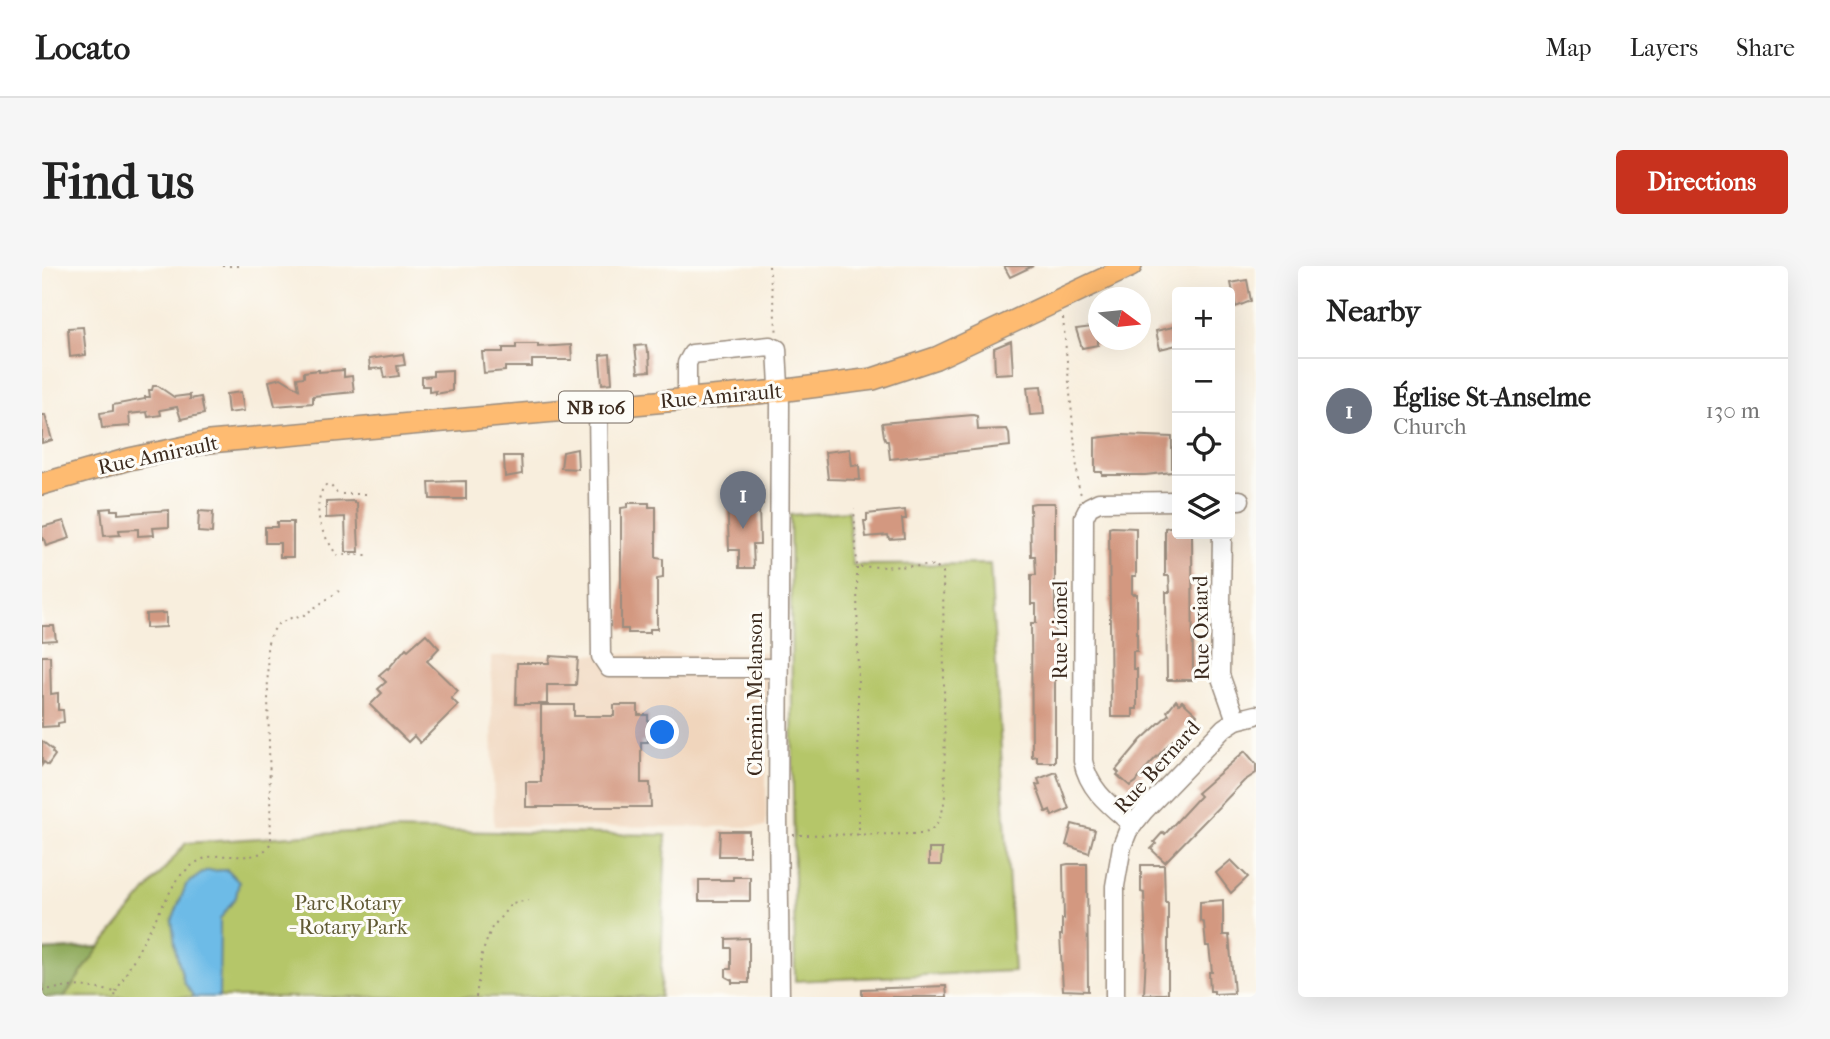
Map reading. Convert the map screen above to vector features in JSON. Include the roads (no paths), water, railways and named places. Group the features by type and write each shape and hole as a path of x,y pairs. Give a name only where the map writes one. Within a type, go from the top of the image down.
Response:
{"main road":[{"name":"Rue Amirault","path":"42,484 129,459 209,442 779,391 873,379 936,358 1131,266"}],"street":[{"name":"Chemin Melanson","path":"687,399 687,363 692,354 776,347 779,391 780,997"},
{"path":"598,407 601,656 608,668 778,667"},
{"name":"Rue Lionel","path":"1133,825 1096,792 1086,775 1083,761 1083,524 1089,507 1099,502 1172,501"},
{"name":"Rue Oxiard","path":"1222,539 1220,675 1236,720"},
{"name":"Rue Bernard","path":"1115,997 1117,867 1122,846 1133,825 1224,728 1236,720 1256,715"}],"water":[{"path":"227,870 239,882 236,897 220,919 219,997 194,997 184,982 172,921 186,885 205,871"}],"place":[{"name":"Église St-Anselme","path":"743,529"}],"park label":[{"name":"Parc Rotary - Rotary Park","path":"348,915"}]}
